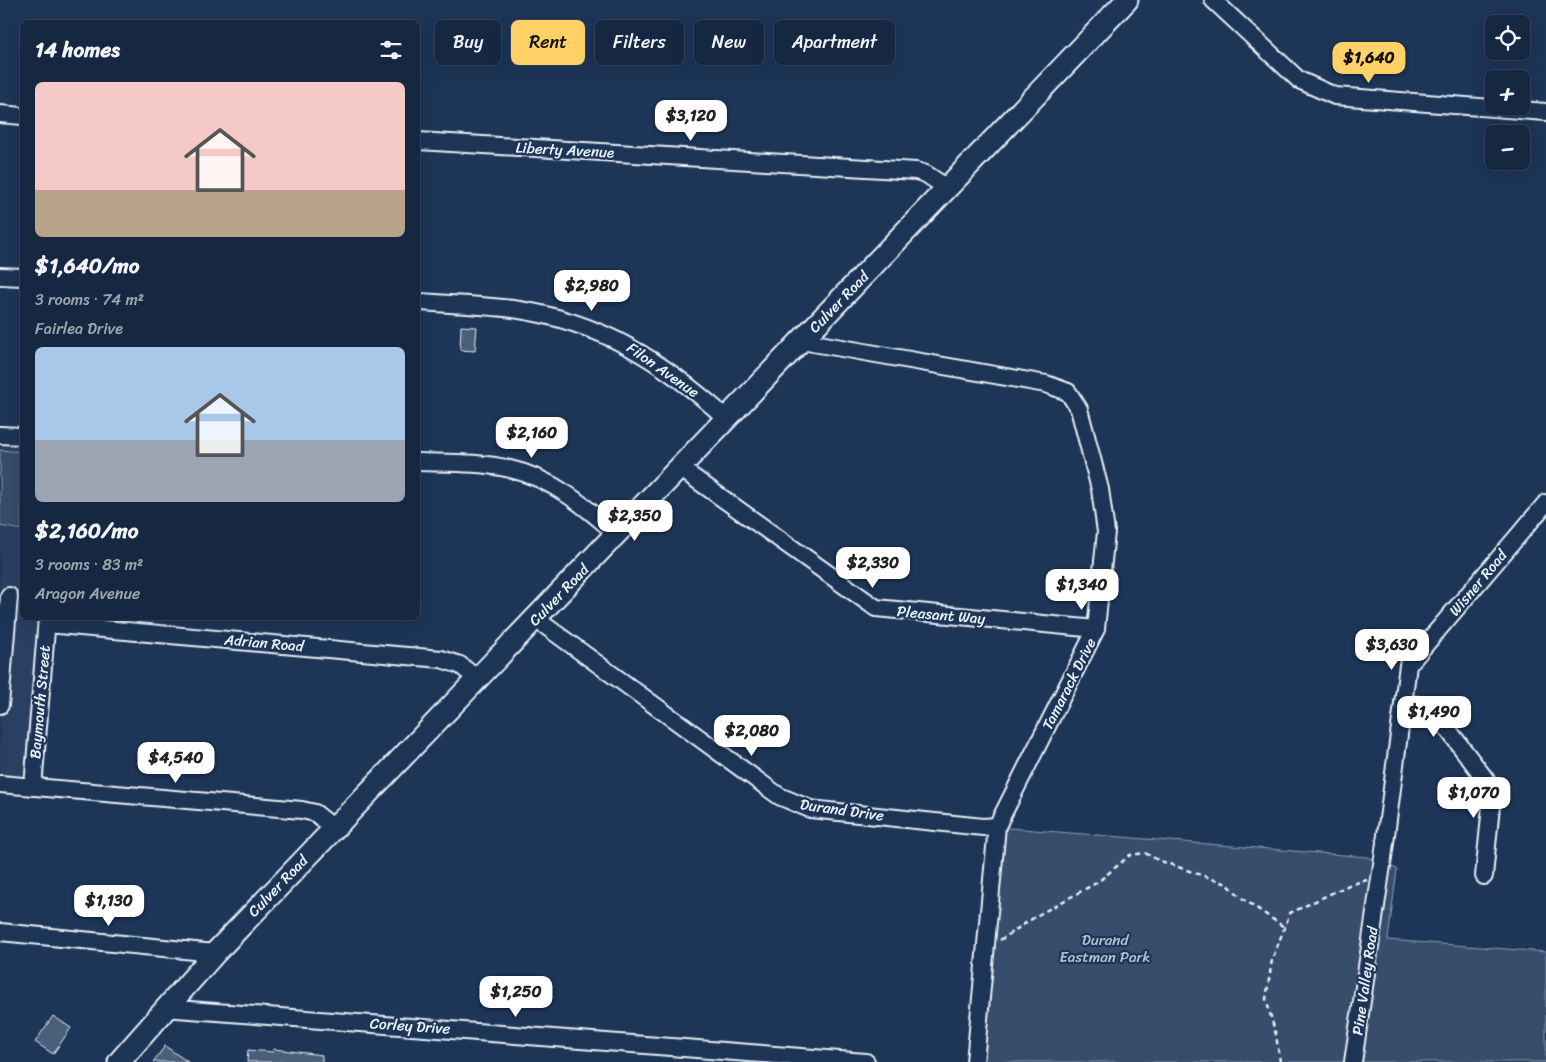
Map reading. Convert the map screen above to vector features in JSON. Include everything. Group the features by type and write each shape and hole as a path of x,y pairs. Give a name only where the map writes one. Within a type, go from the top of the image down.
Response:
{"main road":[{"name":"Culver Road","path":"119,1062 164,1008 215,953 476,678 536,619 1127,0"}],"street":[{"path":"1213,0 1299,80 1336,96 1546,112"},
{"path":"0,114 20,116"},
{"name":"Liberty Avenue","path":"420,141 916,171 937,180 947,188"},
{"path":"0,276 20,277"},
{"name":"Filon Avenue","path":"420,302 514,309 554,317 598,331 652,358 699,393 727,419"},
{"name":"Tamarack Drive","path":"802,341 1046,384 1068,392 1079,409 1100,489 1106,532 1096,629 997,826 975,1062"},
{"path":"0,435 20,436"},
{"path":"420,462 496,466 525,473 576,500 617,534"},
{"name":"Pleasant Way","path":"680,468 876,608 884,611 1096,629"},
{"name":"Wisner Road","path":"1377,901 1408,665 1546,502"},
{"path":"0,705 11,596"},
{"name":"Durand Drive","path":"536,619 779,796 794,804 810,809 983,827 997,826"},
{"name":"Adrian Road","path":"47,621 441,659 460,665 476,678"},
{"name":"Baymouth Street","path":"33,787 47,621"},
{"path":"1403,704 1417,705 1446,727 1486,780 1491,806 1484,876"},
{"path":"0,784 302,810 320,816 334,828"},
{"name":"Pine Valley Road","path":"1353,1062 1377,901"},
{"path":"0,932 215,953"},
{"name":"Corley Drive","path":"164,1008 866,1062"}],"path":[{"path":"985,952 1038,915 1098,882 1130,855 1145,853 1158,860 1227,884 1242,898 1284,927"},
{"path":"1280,1062 1276,1035 1266,999 1272,960 1290,913 1349,885 1381,875"}],"shaded area":[{"path":"0,444 20,445 20,620 40,620 35,653 27,767 23,775 15,779 0,777"}],"green space":[{"path":"0,450 20,452 20,530 0,526"},
{"name":"Durand Eastman Park","path":"997,827 1368,857 1397,869 1388,940 1546,952 1546,1062 976,1062"}],"building":[{"path":"461,326 477,327 475,351 460,350"},
{"path":"53,1016 71,1028 53,1054 35,1042"},
{"path":"165,1046 188,1062 153,1062"},
{"path":"274,1049 322,1055 322,1062 247,1062 248,1050 273,1052"}]}
